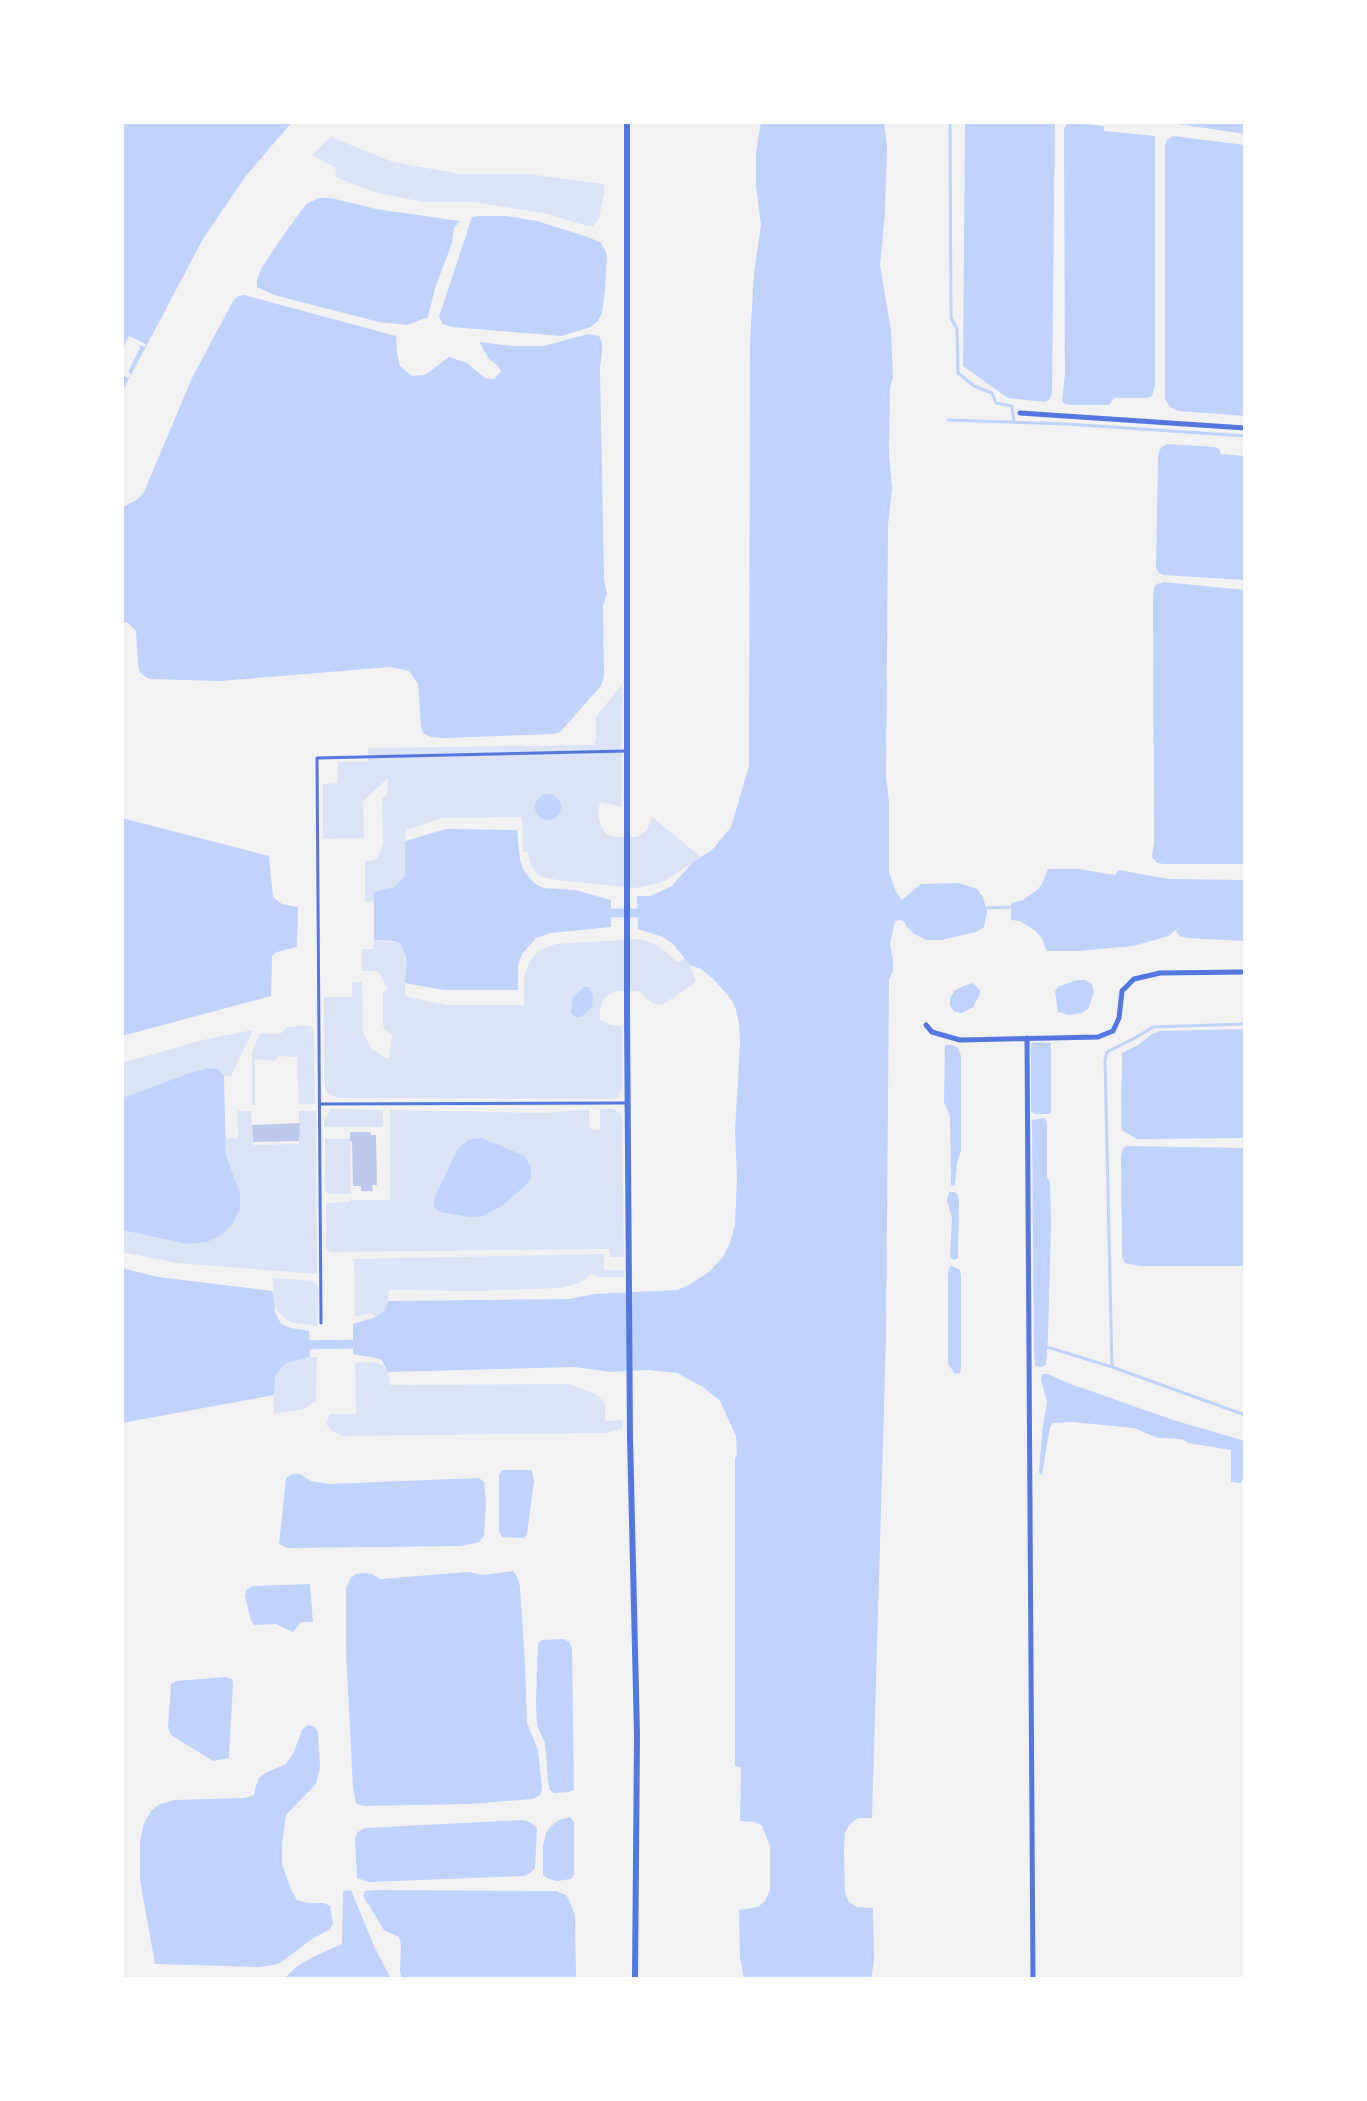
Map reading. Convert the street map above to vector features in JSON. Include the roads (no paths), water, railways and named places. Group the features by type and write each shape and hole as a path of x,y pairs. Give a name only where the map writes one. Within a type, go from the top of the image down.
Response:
{"street":[{"path":"627,122 627,1012 630,1416 637,1735 635,1979"},
{"path":"1020,413 1245,428"},
{"path":"926,1025 932,1032 960,1040 1098,1037 1113,1031 1119,1018 1122,991 1134,979 1160,973 1245,972"},
{"path":"1027,1038 1033,1979"}],"lane":[{"path":"321,1323 317,758 627,751"},
{"path":"321,1104 629,1103"}],"water":[{"path":"122,122 292,122 245,177 203,239 122,392"},
{"path":"761,122 884,122 887,145 880,265 891,331 893,377 890,388 889,454 892,489 888,525 886,777 889,872 902,900 921,884 959,883 977,889 987,912 984,927 976,932 941,940 926,940 914,934 904,921 895,921 890,944 893,971 889,980 886,1339 872,1818 858,1818 849,1825 844,1850 845,1893 849,1902 857,1907 873,1908 874,1961 871,1979 744,1979 739,1910 758,1907 765,1901 770,1890 770,1846 762,1826 740,1821 741,1767 735,1766 737,1455 736,1436 720,1401 703,1387 677,1373 648,1370 612,1372 574,1367 388,1372 381,1359 353,1354 353,1324 376,1317 385,1310 388,1301 569,1299 595,1294 677,1290 709,1272 723,1257 730,1243 735,1225 735,1130 740,1042 735,1006 712,978 690,965 674,945 663,937 638,929 637,896 650,896 672,886 692,863 712,850 731,827 749,766 750,342 754,273 761,225 756,152"},
{"path":"965,122 1055,122 1052,394 1045,402 1008,398 963,366"},
{"path":"1068,122 1104,126 1104,131 1155,136 1155,386 1152,396 1147,398 1114,398 1109,405 1071,405 1062,401 1065,374 1064,128"},
{"path":"1167,122 1245,122 1245,134 1171,123"},
{"path":"1173,136 1245,145 1245,416 1179,411 1170,407 1165,399 1165,148 1166,141"},
{"path":"319,198 460,221 454,228 428,317 407,325 379,322 274,295 257,287 261,269 278,243 306,204"},
{"path":"472,217 537,221 601,243 607,254 602,313 598,321 591,327 561,336 443,324 439,317"},
{"path":"244,295 396,336 400,366 412,376 425,375 449,357 467,363 485,378 494,379 501,371 479,342 544,346 588,334 599,336 602,342 604,579 607,594 603,605 604,677 601,686 560,732 431,737 423,733 421,726 418,684 409,671 390,667 220,681 149,679 140,673 136,631 128,623 122,622 122,508 144,492 192,378 233,301"},
{"path":"1167,444 1215,447 1221,454 1245,456 1245,580 1163,575 1158,572 1158,460 1159,451"},
{"path":"1164,582 1245,590 1245,864 1164,864 1157,863 1152,857 1153,604 1154,587"},
{"path":"548,794 557,798 561,807 557,816 548,820 539,816 535,807 539,798"},
{"path":"122,818 269,856 273,897 282,904 298,907 297,947 272,956 271,996 122,1036"},
{"path":"446,829 517,830 520,860 534,883 543,888 575,890 611,900 611,927 551,933 536,938 522,954 518,965 518,990 444,990 405,983 406,956 400,943 374,940 374,892 394,887 405,876 405,841"},
{"path":"1048,869 1078,869 1115,875 1119,870 1168,879 1245,880 1245,941 1187,938 1175,930 1169,936 1133,946 1047,951 1036,931 1020,921 1011,920 1011,903 1023,900 1037,890"},
{"path":"1077,980 1092,984 1094,992 1088,1009 1069,1015 1058,1012 1055,991 1059,986"},
{"path":"973,983 980,994 973,1007 962,1013 954,1012 950,999 954,991"},
{"path":"584,987 589,987 593,996 592,1007 580,1017 575,1017 571,1013 573,997"},
{"path":"1245,1029 1245,1138 1137,1139 1123,1131 1122,1053 1160,1031"},
{"path":"1033,1042 1051,1043 1051,1113 1047,1114 1031,1112"},
{"path":"945,1045 958,1048 961,1056 961,1151 955,1186 951,1185 950,1116 944,1102"},
{"path":"208,1068 218,1069 224,1076 226,1155 240,1193 240,1209 233,1223 223,1234 207,1242 187,1244 122,1230 122,1098"},
{"path":"1044,1118 1047,1122 1051,1223 1048,1337 1046,1365 1041,1367 1035,1366 1034,1351 1032,1120"},
{"path":"482,1138 525,1156 531,1167 531,1179 503,1205 484,1216 440,1212 434,1207 434,1199 457,1150 468,1140"},
{"path":"1124,1147 1245,1148 1245,1266 1140,1266 1125,1263 1122,1257 1121,1155"},
{"path":"949,1192 957,1194 959,1199 958,1258 954,1260 950,1257 952,1218 947,1200"},
{"path":"952,1266 960,1270 961,1276 961,1368 960,1373 955,1374 948,1364 948,1274"},
{"path":"122,1268 158,1277 273,1291 275,1312 281,1324 309,1331 310,1357 287,1363 281,1368 275,1377 274,1395 122,1423"},
{"path":"1042,1374 1173,1420 1245,1441 1245,1474 1241,1483 1231,1482 1231,1450 1188,1443 1182,1439 1158,1438 1134,1428 1073,1422 1053,1423 1050,1427 1042,1475 1039,1473 1047,1402"},
{"path":"502,1470 532,1470 534,1481 524,1538 502,1537 499,1531 499,1475"},
{"path":"292,1474 329,1484 479,1478 484,1482 486,1502 484,1536 479,1542 461,1546 287,1548 279,1544 286,1478"},
{"path":"513,1571 520,1587 527,1723 538,1750 540,1795 533,1799 469,1804 356,1804 346,1652 346,1588 350,1579 363,1573 380,1579"},
{"path":"310,1584 313,1622 301,1622 293,1632 276,1624 254,1625 246,1590 253,1586"},
{"path":"564,1639 572,1647 574,1790 554,1793 548,1780 545,1743 537,1726 538,1643"},
{"path":"226,1677 232,1679 233,1684 229,1758 213,1761 171,1735 168,1728 171,1684"},
{"path":"308,1725 318,1732 320,1768 316,1784 286,1815 282,1864 297,1900 330,1906 333,1924 329,1930 274,1965 155,1964 140,1880 140,1841 144,1823 151,1811 160,1804 175,1800 245,1798 254,1795 259,1778 286,1764 302,1730"},
{"path":"570,1817 574,1822 574,1875 571,1879 549,1879 543,1875 546,1833 559,1820"},
{"path":"523,1820 537,1828 535,1868 524,1876 369,1882 357,1878 355,1838 365,1828"},
{"path":"351,1890 391,1979 284,1979 296,1967 342,1944 343,1891"},
{"path":"365,1891 556,1891 566,1895 575,1916 576,1979 402,1979 399,1937 384,1930 363,1896"}],"waterway":[{"path":"950,122 951,318 957,329 958,373 974,386 992,393 996,403 1012,406 1014,422"},
{"path":"948,420 1245,436"},
{"path":"985,908 1013,907"},
{"path":"602,913 648,913"},
{"path":"1112,1367 1107,1052 1153,1027 1245,1024"},
{"path":"297,1345 363,1344"},
{"path":"1044,1346 1245,1415"}]}
